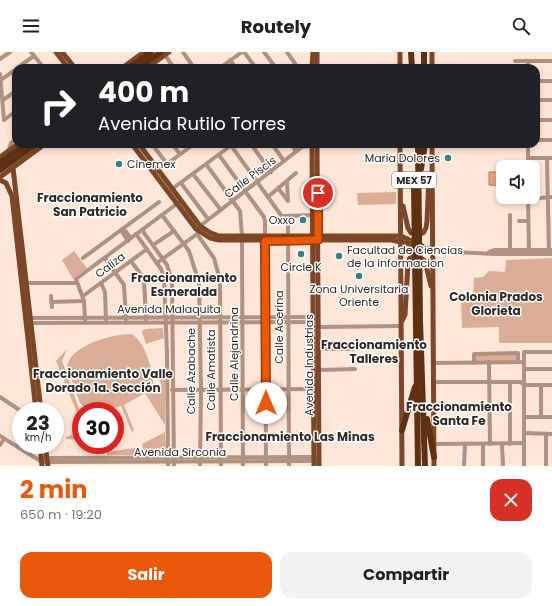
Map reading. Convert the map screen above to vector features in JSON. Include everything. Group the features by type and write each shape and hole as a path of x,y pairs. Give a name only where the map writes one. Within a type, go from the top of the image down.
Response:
{"highway":[{"path":"412,52 413,64"},
{"path":"414,64 415,52"},
{"path":"424,52 424,64"},
{"path":"142,64 161,53"},
{"path":"0,163 21,148"},
{"path":"0,170 30,148"},
{"name":"MEX 57","path":"413,148 417,216"},
{"name":"MEX 57","path":"418,148 418,466"},
{"path":"418,184 424,148"},
{"name":"MEX 57","path":"417,269 426,466"},
{"path":"402,430 417,379"},
{"path":"423,403 434,457"}],"main road":[{"path":"56,52 65,64"},
{"path":"62,52 72,64"},
{"path":"128,64 144,52"},
{"path":"312,64 313,52"},
{"path":"317,52 317,64"},
{"path":"400,52 401,64"},
{"path":"432,52 432,64"},
{"path":"151,64 161,53"},
{"path":"0,157 13,148"},
{"path":"40,148 0,179 6,183 12,196 40,402"},
{"path":"136,148 172,189 199,230"},
{"path":"142,148 178,203 199,230 210,238 401,238 435,252"},
{"name":"Avenida Industrias","path":"313,148 313,225 316,237 313,252 313,389 317,461"},
{"name":"Avenida Industrias","path":"313,148 319,327 317,461"},
{"path":"400,148 402,203 402,466"},
{"path":"432,148 435,252 433,295 434,466"},
{"path":"402,203 405,210 408,228 411,233 417,235 423,233 428,221 430,163 432,157"},
{"path":"13,168 26,283 35,402"},
{"path":"304,237 310,232 313,225"},
{"path":"304,237 313,252"},
{"path":"401,324 405,316 408,263 410,258 418,256 425,261 433,295"}],"street":[{"path":"0,59 10,52"},
{"path":"182,52 191,64"},
{"path":"225,64 243,52 253,64"},
{"path":"264,52 273,64"},
{"path":"287,52 295,64"},
{"path":"161,53 171,64"},
{"path":"22,64 33,54 41,64"},
{"path":"230,60 233,64"},
{"path":"515,61 552,61"},
{"path":"12,70 0,76 4,120 12,114"},
{"path":"540,81 551,82"},
{"path":"3,100 12,94"},
{"path":"540,100 552,100"},
{"path":"540,120 552,120"},
{"path":"540,140 552,140"},
{"path":"8,152 12,142"},
{"path":"155,148 167,164"},
{"path":"175,148 180,154"},
{"path":"157,171 187,148"},
{"path":"172,189 227,148"},
{"path":"234,148 284,216 313,215"},
{"path":"254,148 271,172"},
{"path":"275,148 284,161"},
{"name":"Calle Piscis","path":"157,263 184,244 220,210 246,192 300,148"},
{"path":"528,148 528,158 552,158"},
{"path":"219,155 264,217 266,462"},
{"path":"435,252 550,252 550,178 547,159"},
{"name":"Calle Alejandrina","path":"206,164 242,216 243,462"},
{"path":"269,196 296,173"},
{"path":"193,174 220,210"},
{"path":"288,181 288,201"},
{"path":"181,183 208,220"},
{"path":"278,188 288,201 294,202"},
{"path":"83,258 159,202"},
{"path":"26,283 76,281 178,203"},
{"path":"528,204 529,252"},
{"name":"Calle Azabache","path":"162,215 184,244 192,259 199,283 201,390 200,462"},
{"path":"510,215 510,250"},
{"name":"Calle Acerina","path":"284,216 288,225 289,466"},
{"path":"519,221 528,221"},
{"path":"122,229 129,240"},
{"path":"142,230 170,271 172,282 174,320 174,462"},
{"name":"Calle Amatista","path":"199,230 214,258 218,269 220,320 221,462"},
{"path":"153,245 174,231"},
{"path":"136,234 157,263 164,278 167,320 168,462"},
{"name":"Caliza","path":"83,296 147,249"},
{"path":"497,252 510,250 529,252"},
{"path":"105,258 124,285 126,320"},
{"path":"131,261 144,279 146,320"},
{"path":"76,281 83,296 85,320"},
{"path":"101,283 105,292 106,320"},
{"path":"51,296 52,307"},
{"path":"51,302 84,301"},
{"name":"Avenida Malaquita","path":"174,320 200,323 243,317 288,322 313,320"},
{"name":"Avenida Malaquita","path":"28,321 174,320 200,318 243,322 288,317 313,320"},
{"path":"319,327 401,324"},
{"path":"319,349 353,349"},
{"path":"167,352 174,351"},
{"path":"524,466 524,352 552,352"},
{"path":"474,363 474,354 518,353 518,362"},
{"path":"489,362 490,444"},
{"path":"434,363 524,362"},
{"path":"319,370 355,369"},
{"path":"524,369 552,369"},
{"path":"434,382 489,384 521,382 524,385 552,385"},
{"path":"510,383 510,444"},
{"path":"541,385 541,417"},
{"path":"168,390 313,389"},
{"path":"0,397 12,405"},
{"path":"524,417 552,417"},
{"path":"524,434 552,434"},
{"path":"546,434 546,466"},
{"path":"0,445 2,438 44,462"},
{"path":"434,444 524,443"},
{"path":"464,466 465,444"},
{"path":"483,444 483,466"},
{"path":"502,444 503,466"},
{"name":"Avenida Sirconia","path":"44,462 266,462 289,459 317,461"}],"shaded area":[{"path":"489,172 496,172 496,186 489,185"},
{"path":"396,192 396,204 358,205 357,193"},
{"path":"74,251 87,268 73,279 62,260"},
{"path":"552,258 552,343 499,343 499,327 462,328 461,300 473,299 474,278 483,277 489,271 505,272 506,260"},
{"path":"163,328 164,338 146,344 142,332 144,329"},
{"path":"131,334 140,342 150,363 153,383 162,386 157,374 165,371 165,425 145,393 124,405 124,402 80,402 67,367 70,359 84,347 93,342"},
{"path":"67,349 62,361 77,402 73,402 56,361"},
{"path":"516,354 516,361 475,361 475,355"},
{"path":"124,405 134,430 132,432 124,413"},
{"path":"165,432 166,455 144,454 142,444"},
{"path":"72,435 72,439 66,439 66,437"},
{"path":"135,448 139,455 107,455 124,454 124,450"}],"place":[{"name":"María Dolores","path":"448,158"},
{"name":"Cinemex","path":"119,164"},
{"name":"Oxxo","path":"303,220"},
{"name":"Circle K","path":"301,254"},
{"name":"Facultad de Ciencias de la informacion","path":"339,256"},
{"name":"Zona Universitaria Oriente","path":"359,276"}],"district":[{"name":"Fraccionamiento San Patricio","path":"90,205"},
{"name":"Fraccionamiento Esmeralda","path":"184,285"},
{"name":"Colonia Prados Glorieta","path":"496,304"},
{"name":"Fraccionamiento Talleres","path":"374,352"},
{"name":"Fraccionamiento Valle Dorado 1a. Sección","path":"103,381"},
{"name":"Fraccionamiento Santa Fe","path":"459,414"},
{"name":"Fraccionamiento Las Minas","path":"290,437"}],"route":[{"path":"266,403 265,241 318,240 318,193"}]}
